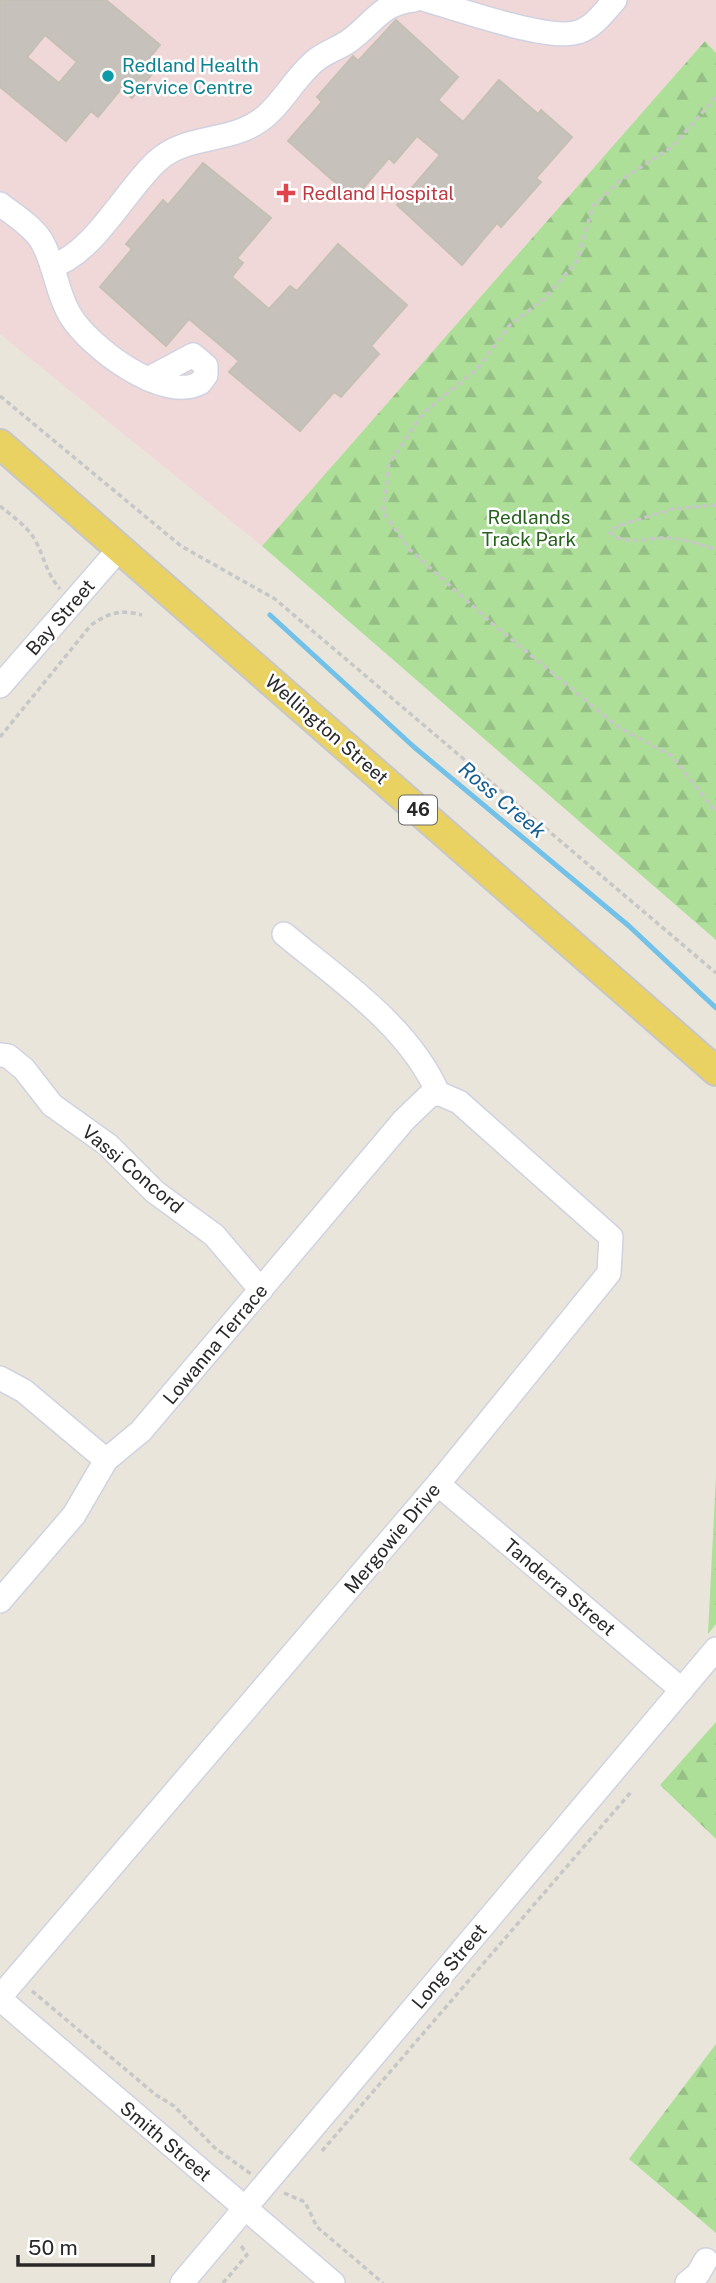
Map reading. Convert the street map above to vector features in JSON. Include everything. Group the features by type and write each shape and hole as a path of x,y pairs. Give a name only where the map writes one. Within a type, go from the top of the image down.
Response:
{"main road":[{"name":"Wellington Street","path":"0,444 716,1071"}],"street":[{"path":"52,267 77,254 156,162 175,146 228,137 249,129 267,115 316,60 350,40 394,2 414,0"},
{"path":"425,0 558,36 580,32 596,21 615,0"},
{"path":"0,204 40,239 60,296 71,318 130,371 148,379"},
{"name":"Bay Street","path":"0,686 120,548"},
{"path":"284,934 377,1011 419,1059 438,1093"},
{"name":"Vassi Concord","path":"0,1055 8,1056 24,1069 52,1105 108,1145 137,1177 214,1235 261,1290"},
{"name":"Lowanna Terrace","path":"0,1601 74,1515 106,1460 141,1431 404,1120 429,1096 438,1093"},
{"name":"Mergowie Drive","path":"0,1998 438,1484 609,1273 611,1237 459,1102 438,1093"},
{"path":"0,1378 24,1391 106,1460"},
{"name":"Tanderra Street","path":"438,1484 681,1690"},
{"name":"Long Street","path":"182,2283 716,1649"},
{"name":"Smith Street","path":"0,1998 333,2283"},
{"path":"687,2283 698,2274 706,2260"}],"path":[{"path":"716,97 672,147 621,180 593,206 577,261 545,298 510,325 477,369 423,413 389,464 383,512 410,550 494,625 618,727 673,756 716,812"},
{"path":"0,396 181,546 275,599 716,973"},
{"path":"716,505 673,509 617,526 610,532 617,538 671,538 716,549"},
{"path":"0,506 27,528 52,580 91,625"},
{"path":"0,737 91,625 109,613 126,610 142,615"},
{"path":"314,2161 631,1792"},
{"path":"16,1978 156,2095 174,2106 215,2148 279,2194 286,2193 305,2202 317,2227 383,2283"},
{"path":"223,2283 247,2255 229,2228"}],"shaded area":[{"name":"Redland Hospital","path":"0,0 716,0 716,53 705,41 262,546 0,334"}],"green space":[{"name":"Redlands Track Park","path":"705,41 716,53 716,940 262,546"},
{"path":"716,1476 716,1624 708,1634"},
{"path":"716,1722 716,1839 660,1785"},
{"path":"716,2044 716,2233 629,2159"}],"building":[{"name":"Redland Health Service Centre","path":"0,0 106,0 160,45 148,60 157,68 132,98 121,89 98,117 91,111 66,141 0,87","holes":["45,35 77,62 59,83 27,57"]},
{"path":"396,20 458,77 438,100 463,122 499,80 538,114 541,110 572,137 536,178 541,182 501,227 497,223 462,265 397,205 440,155 417,136 394,163 389,158 354,199 288,141 322,102 317,97 353,56 358,61"},
{"path":"203,163 271,218 237,258 243,263 232,277 269,309 290,286 297,291 338,244 407,305 371,346 379,354 341,397 334,392 300,431 229,372 239,361 189,319 166,346 100,287 132,249 126,244 163,200 168,205"}],"waterway":[{"name":"Ross Creek","path":"270,615 414,747 629,926 716,1008"}],"place":[{"name":"Redland Health Service Centre","path":"108,76"},
{"name":"Redland Hospital","path":"286,193"}]}
